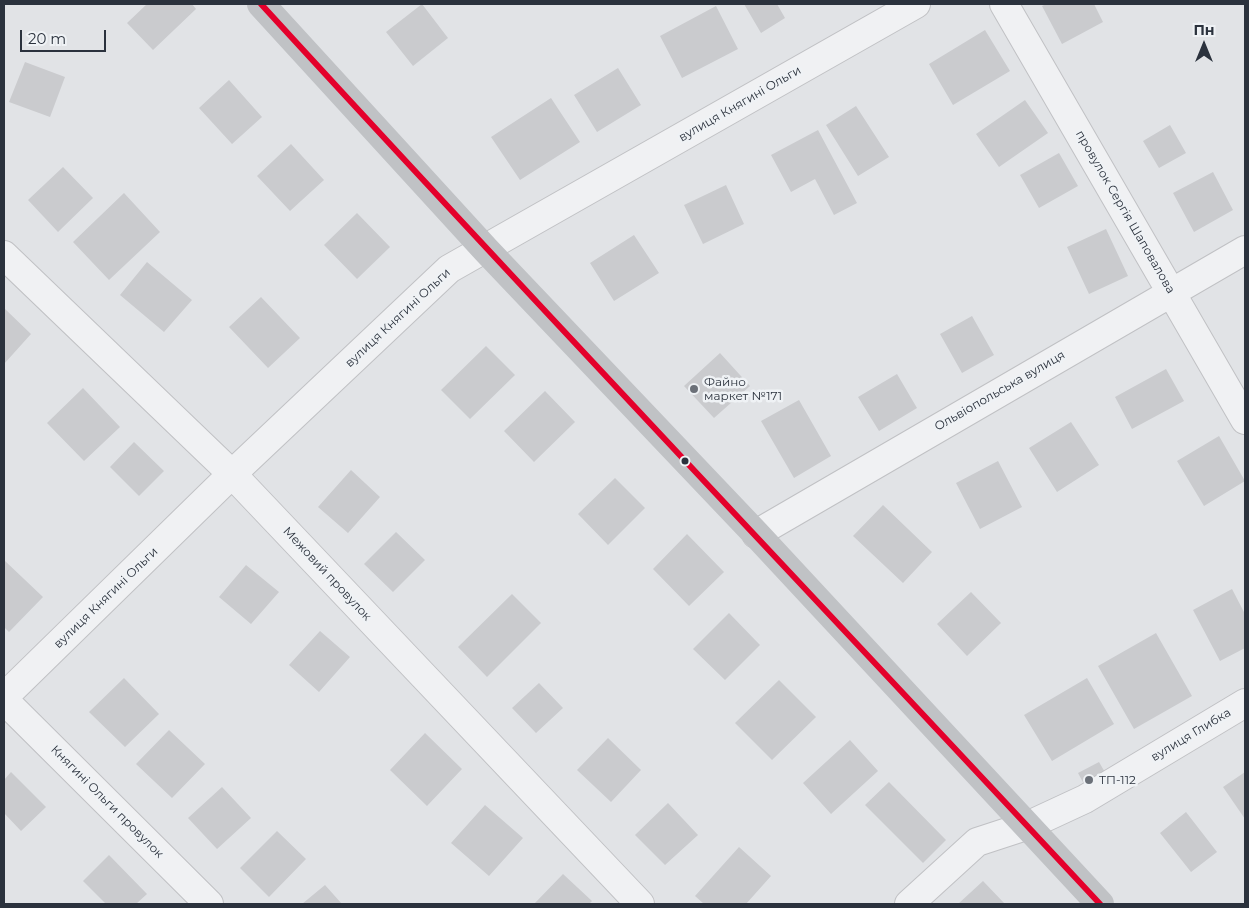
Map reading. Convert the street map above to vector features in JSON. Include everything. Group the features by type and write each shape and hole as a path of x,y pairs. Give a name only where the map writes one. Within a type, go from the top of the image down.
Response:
{"street":[{"path":"261,4 486,250 756,534 1029,825 1100,904"},
{"name":"вулиця Княгині Ольги","path":"4,699 232,474 449,269 486,250 916,4"},
{"name":"провулок Сергія Шаповалова","path":"1004,4 1245,420"},
{"name":"Ольвіопольська вулиця","path":"756,534 1171,291 1245,250"},
{"name":"Межовий провулок","path":"4,255 232,474 640,904"},
{"name":"Княгині Ольги провулок","path":"4,699 209,904"},
{"name":"вулиця Глибка","path":"908,904 976,842 1029,825 1085,799 1245,703"}],"building":[{"path":"147,4 192,4 196,9 153,50 127,23"},
{"path":"422,4 448,38 413,66 386,32"},
{"path":"744,4 777,4 785,18 761,33"},
{"path":"1046,4 1094,4 1103,22 1062,44 1042,6"},
{"path":"716,6 738,49 682,78 660,36"},
{"path":"985,30 1010,71 953,105 929,64"},
{"path":"25,62 65,77 50,117 9,102"},
{"path":"618,68 641,105 597,132 574,95"},
{"path":"229,80 262,117 232,144 199,108"},
{"path":"551,98 580,142 520,180 491,137"},
{"path":"1025,100 1048,133 999,167 976,134"},
{"path":"856,106 889,157 858,176 826,125"},
{"path":"1170,125 1186,153 1159,168 1143,141"},
{"path":"818,130 857,203 834,215 815,179 791,192 771,155"},
{"path":"291,144 324,180 290,211 257,176"},
{"path":"1059,153 1078,186 1039,208 1020,175"},
{"path":"63,167 93,198 58,232 28,200"},
{"path":"1213,172 1233,210 1194,232 1173,193"},
{"path":"726,185 744,224 703,244 684,205"},
{"path":"124,193 160,232 109,280 73,242"},
{"path":"357,213 390,247 357,279 324,245"},
{"path":"1106,229 1128,276 1089,294 1067,247"},
{"path":"634,235 659,273 614,301 590,263"},
{"path":"147,262 192,300 164,332 120,295"},
{"path":"261,297 300,338 268,368 229,327"},
{"path":"4,308 31,334 4,364"},
{"path":"972,316 994,355 962,373 940,334"},
{"path":"486,346 515,375 470,419 441,390"},
{"path":"720,353 750,386 714,418 684,386"},
{"path":"1166,369 1184,401 1132,429 1115,397"},
{"path":"897,374 917,408 879,431 858,397"},
{"path":"83,388 120,427 84,461 47,423"},
{"path":"545,391 575,422 534,462 504,431"},
{"path":"799,400 831,456 794,478 761,421"},
{"path":"1071,422 1099,465 1057,492 1029,448"},
{"path":"1219,436 1245,481 1204,506 1177,461"},
{"path":"134,442 164,471 139,496 110,467"},
{"path":"998,461 1022,507 980,529 956,483"},
{"path":"351,470 380,497 348,533 318,507"},
{"path":"615,478 645,508 608,545 578,514"},
{"path":"883,505 932,552 903,583 853,536"},
{"path":"396,532 425,560 393,592 364,564"},
{"path":"687,534 724,572 689,606 653,569"},
{"path":"4,560 43,597 9,632 4,627"},
{"path":"246,565 279,592 251,624 219,597"},
{"path":"1232,589 1245,614 1245,648 1220,661 1193,610"},
{"path":"971,592 1001,623 967,656 937,624"},
{"path":"512,594 541,623 487,677 458,647"},
{"path":"729,613 760,645 725,680 693,649"},
{"path":"320,631 350,657 319,692 289,665"},
{"path":"1156,633 1192,696 1134,729 1098,666"},
{"path":"124,678 159,714 125,747 89,712"},
{"path":"1087,678 1114,724 1052,761 1024,715"},
{"path":"779,680 816,717 772,760 735,723"},
{"path":"539,683 563,708 536,733 512,708"},
{"path":"169,730 205,764 172,798 136,764"},
{"path":"425,733 462,769 427,806 390,770"},
{"path":"608,738 641,770 611,802 577,770"},
{"path":"850,740 878,771 831,814 803,783"},
{"name":"ТП-112","path":"1099,762 1106,774 1085,786 1078,773"},
{"path":"11,772 46,807 21,831 4,813 4,780"},
{"path":"1245,772 1245,819 1223,787"},
{"path":"889,782 946,840 923,863 865,805"},
{"path":"222,787 251,818 217,849 188,818"},
{"path":"668,803 698,835 665,865 635,835"},
{"path":"485,805 523,838 489,876 451,843"},
{"path":"1186,812 1217,852 1191,872 1160,833"},
{"path":"277,831 306,859 269,897 240,868"},
{"path":"739,847 771,876 746,904 704,904 695,896"},
{"path":"109,855 147,894 136,904 106,904 83,881"},
{"path":"563,874 592,901 589,904 534,904"},
{"path":"983,881 1005,904 958,904"},
{"path":"325,885 342,904 302,904"}],"transit line":[{"path":"261,4 1100,904"}],"place":[{"name":"Файно маркет №171","path":"694,389"},
{"name":"ТП-112","path":"1089,780"}]}
